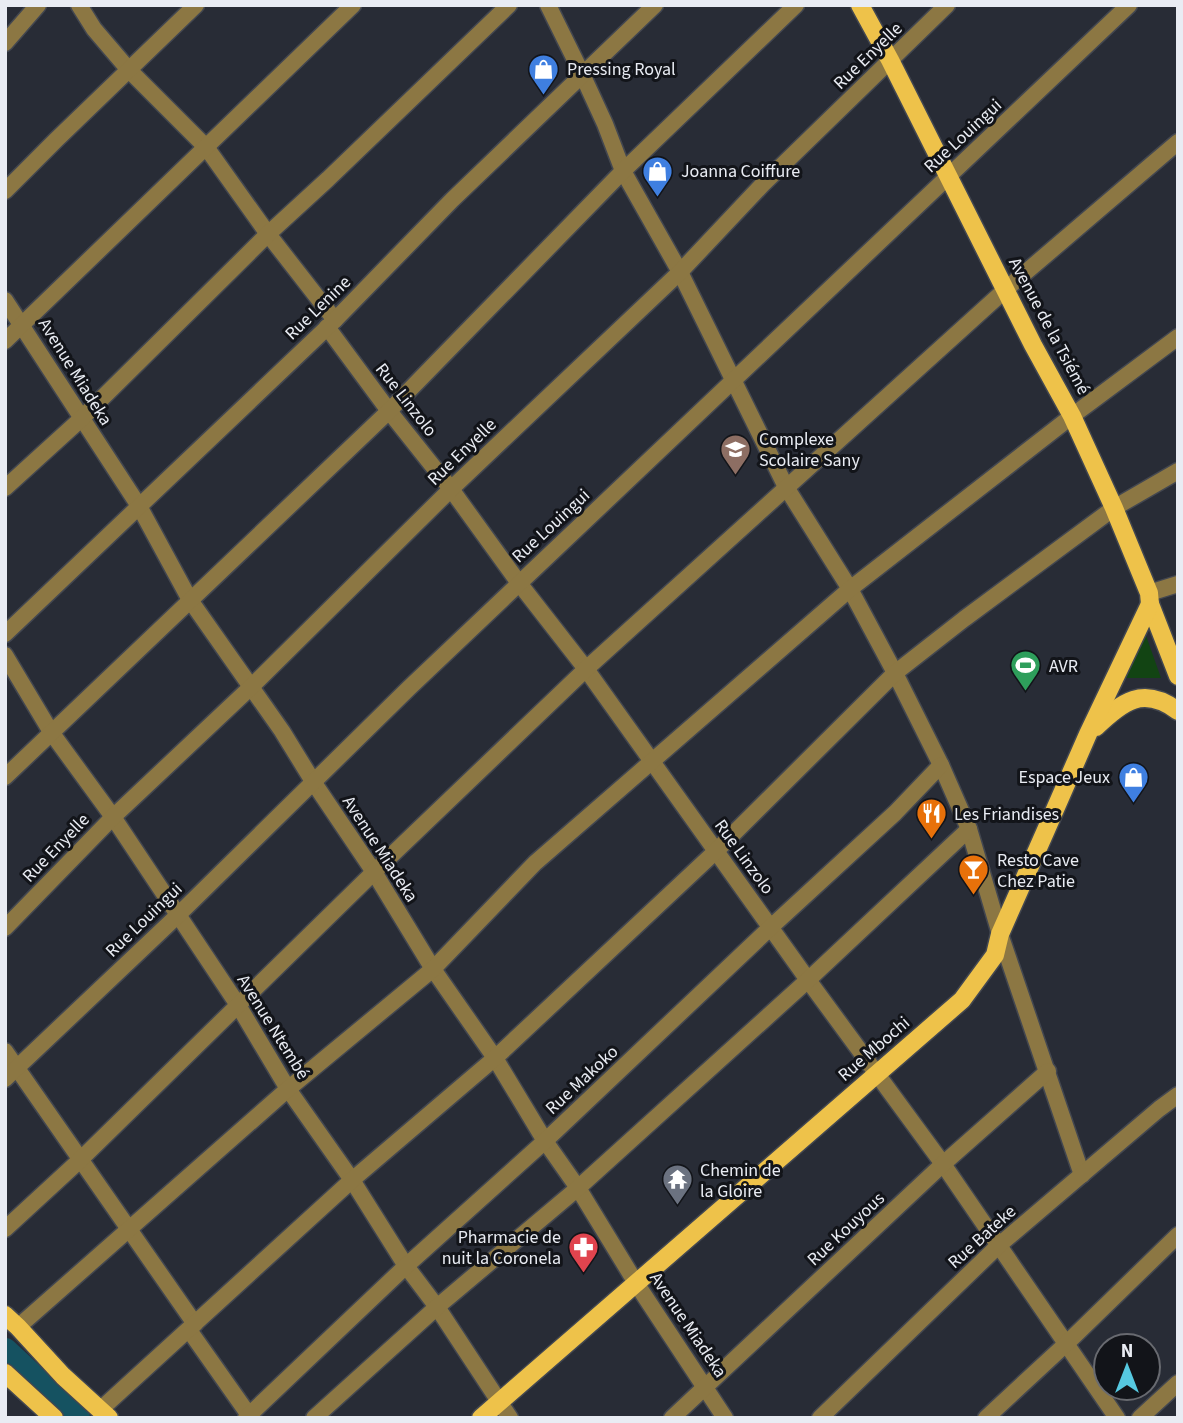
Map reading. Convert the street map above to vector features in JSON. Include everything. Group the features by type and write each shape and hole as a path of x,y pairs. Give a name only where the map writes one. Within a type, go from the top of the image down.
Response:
{"main road":[{"name":"Avenue de la Tsiémé","path":"860,5 1033,345 1072,415 1114,508 1178,676"},
{"name":"Rue Mbochi","path":"481,1418 962,1000 995,955 1000,934 1149,599"},
{"path":"1088,734 1123,703 1135,699 1164,702 1178,711"},
{"path":"12,1321 63,1376 105,1414"},
{"path":"5,1373 54,1418"}],"street":[{"path":"5,43 38,5"},
{"name":"Rue Linzolo","path":"79,5 94,29 129,70 206,147 389,411 586,669 808,980 878,1073 1117,1418"},
{"path":"5,191 196,5"},
{"path":"5,341 354,5"},
{"path":"5,488 82,419 268,234 509,5"},
{"path":"548,5 605,124 623,171 680,272 786,487 850,589 941,765 969,829 1000,934 1082,1175"},
{"name":"Rue Lenine","path":"5,634 331,324 452,200 655,5"},
{"path":"5,777 389,411 623,171 796,5"},
{"name":"Rue Enyelle","path":"5,928 113,817 250,687 451,489 680,272 762,184 947,5"},
{"name":"Rue Louingui","path":"11,1074 409,688 1129,5"},
{"path":"5,1229 80,1160 586,669 1005,290 1178,142"},
{"name":"Avenue Miadeka","path":"5,300 139,506 190,600 282,731 725,1418"},
{"path":"12,1321 130,1228 288,1089 433,969 535,863 850,589 1072,415 1178,337"},
{"path":"105,1414 192,1327 352,1180 495,1059 716,851 895,673 964,618 1114,508 1178,471"},
{"path":"1149,599 1178,584"},
{"name":"Avenue Ntembé","path":"5,655 51,732 113,817 237,1005 288,1089 352,1180 406,1266 437,1307 510,1418"},
{"name":"Rue Makoko","path":"249,1417 406,1266 545,1141 895,813 941,765"},
{"path":"314,1418 437,1307 578,1188 808,980 969,829"},
{"path":"5,1051 11,1074 130,1228 249,1417"},
{"name":"Rue Kouyous","path":"672,1418 943,1164 1048,1071"},
{"name":"Rue Bateke","path":"820,1418 998,1246 1178,1095"},
{"path":"986,1418 1178,1236"},
{"path":"1140,1418 1178,1383"}],"green space":[{"path":"1144,630 1161,678 1124,678"}],"waterway":[{"path":"5,1351 77,1418"}],"place":[{"name":"Pressing Royal","path":"544,96"},
{"name":"Joanna Coiffure","path":"658,198"},
{"name":"Complexe Scolaire Sany","path":"736,476"},
{"name":"AVR","path":"1026,693"},
{"name":"Espace Jeux","path":"1133,804"},
{"name":"Les Friandises","path":"931,841"},
{"name":"Resto Cave Chez Patie","path":"974,897"},
{"name":"Chemin de la Gloire","path":"677,1207"},
{"name":"Pharmacie de nuit la Coronela","path":"584,1274"}]}
